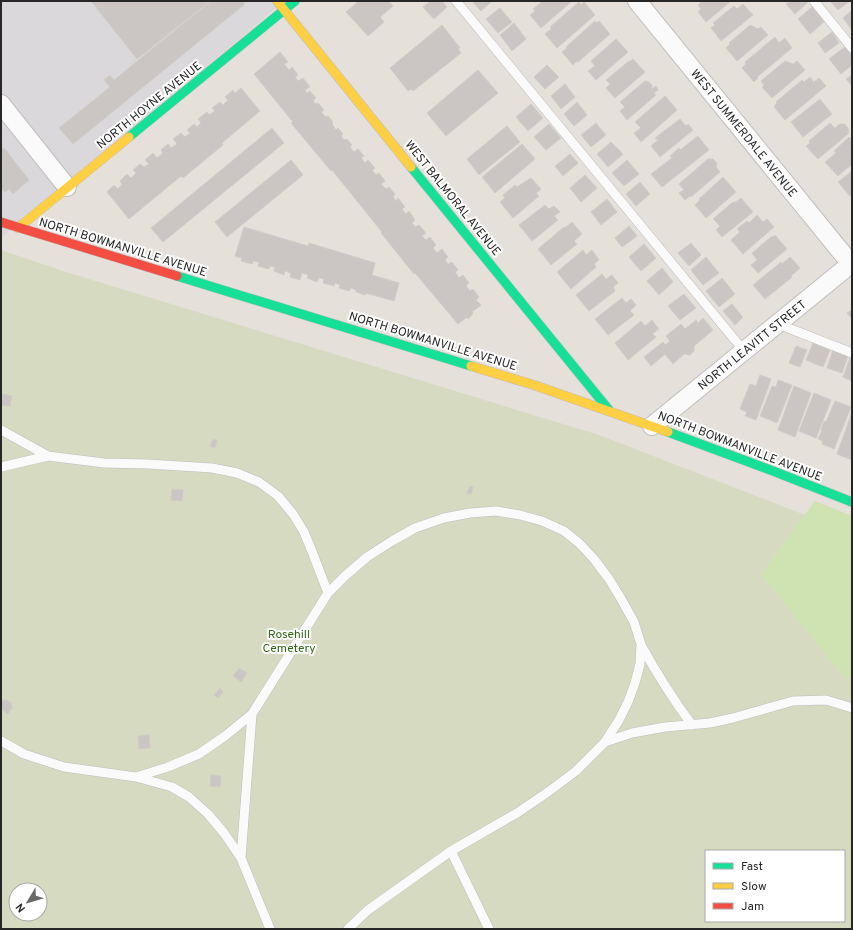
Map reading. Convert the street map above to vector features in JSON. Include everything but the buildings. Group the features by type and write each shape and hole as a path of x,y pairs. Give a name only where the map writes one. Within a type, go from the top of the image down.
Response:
{"street":[{"name":"WEST BALMORAL AVENUE","path":"277,1 609,410"},
{"name":"NORTH HOYNE AVENUE","path":"18,228 295,1"},
{"name":"WEST SUMMERDALE AVENUE","path":"638,1 851,264"},
{"path":"1,104 68,187"},
{"name":"NORTH BOWMANVILLE AVENUE","path":"1,222 534,385 609,410 852,502"},
{"name":"NORTH LEAVITT STREET","path":"652,426 851,264"}],"lane":[{"path":"456,1 744,352"},
{"path":"814,1 852,48"},
{"path":"778,324 852,353"},
{"path":"1,430 48,456"},
{"path":"1,467 48,456 104,463 212,468 237,473 259,482 278,496 293,514 304,532 314,554 328,593"},
{"path":"136,777 168,767 199,754 225,736 252,714 328,593 367,557 415,528 444,518 470,513 496,511 542,521 564,531 579,543 594,559 609,579 634,622 640,644 654,669 673,699 692,724"},
{"path":"348,929 368,910 451,851 517,812 548,792 576,771 605,742 620,720 635,683 640,664 640,644"},
{"path":"605,742 632,733 665,727 710,723 733,718 793,701 826,700 852,708"},
{"path":"241,858 252,714"},
{"path":"1,741 24,754 64,767 136,777 172,787 189,797 208,814 224,833 241,858 270,929"},
{"path":"451,851 489,929"}],"shaded area":[{"path":"1,1 279,1 281,4 1,238"}],"green space":[{"name":"Rosehill Cemetery","path":"1,250 63,271 599,435 805,515 761,574 846,679 852,675 852,929 1,929"},
{"path":"815,501 852,516 852,675 846,680 761,574"}],"traffic: fast":[{"path":"129,137 295,1"},
{"path":"411,167 609,410"},
{"path":"177,276 471,366"},
{"path":"668,432 852,502"}],"traffic: slow":[{"path":"277,1 411,167"},
{"path":"18,228 129,137"},
{"path":"471,366 534,385 668,432"}],"traffic: jam":[{"path":"1,222 177,276"}]}
